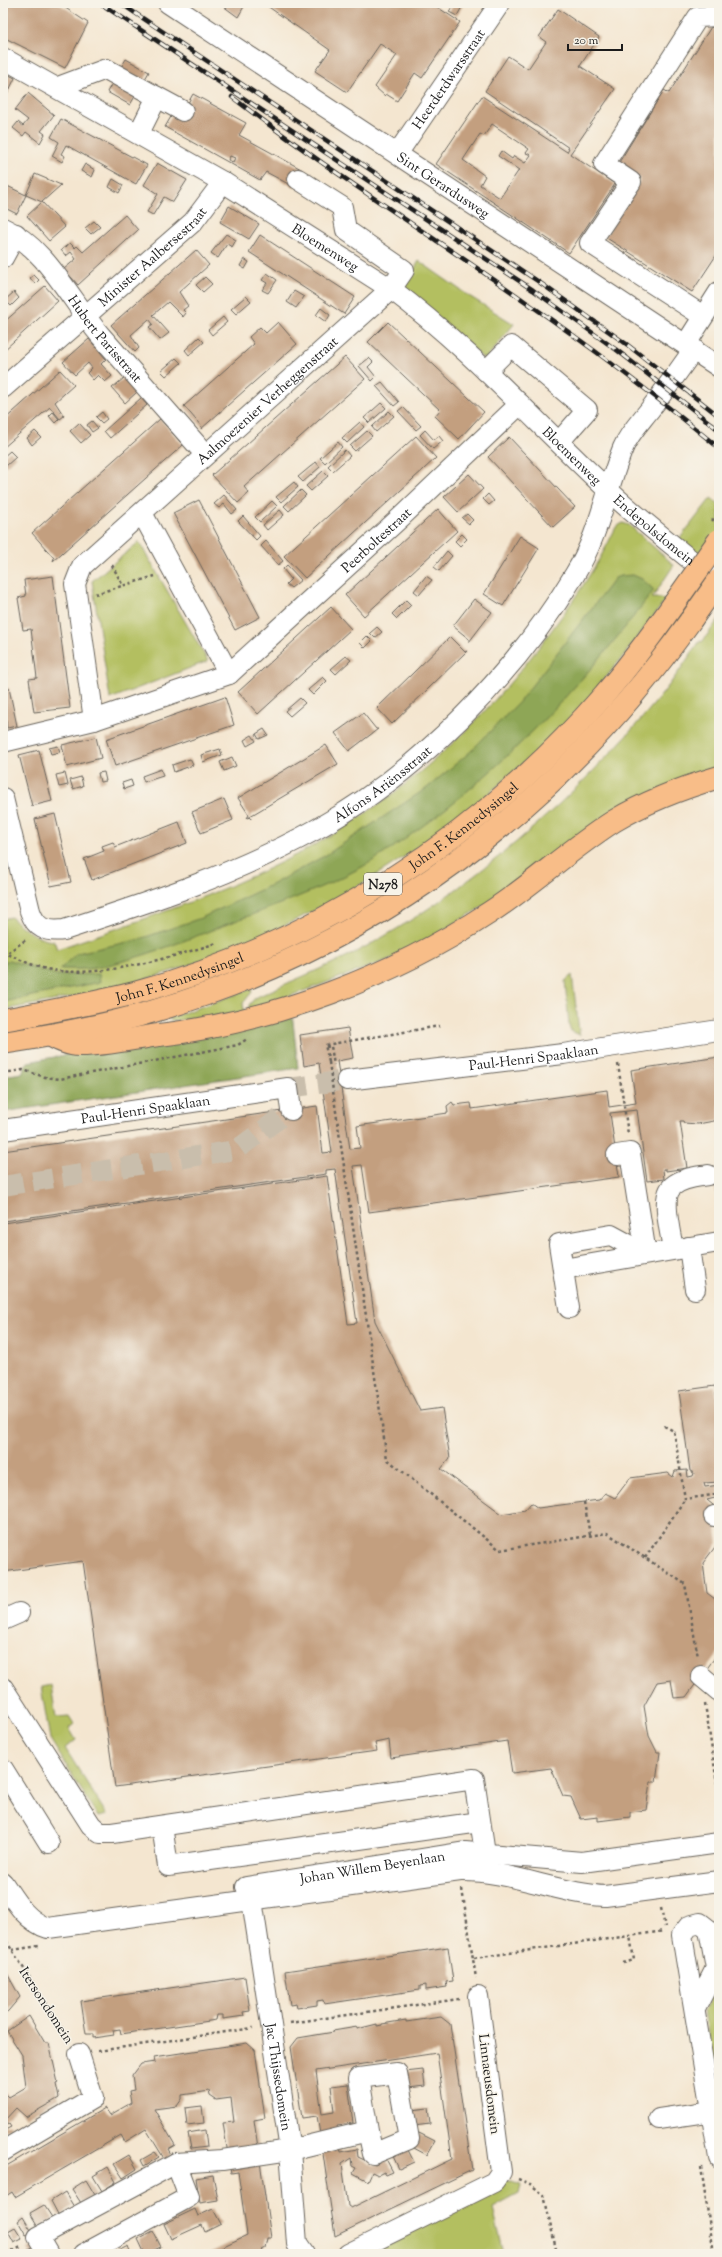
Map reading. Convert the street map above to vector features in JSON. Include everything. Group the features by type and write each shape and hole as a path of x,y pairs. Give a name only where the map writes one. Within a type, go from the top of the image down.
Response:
{"main road":[{"name":"John F. Kennedysingel","path":"3,1020 104,1000 203,971 300,930 386,882 468,824 541,760 608,691 673,605 719,540"},
{"name":"John F. Kennedysingel","path":"3,1043 49,1036 132,1017 226,987 276,966 340,936 374,917 439,875 506,822 582,752 639,690 719,580"},
{"path":"49,1036 80,1045 201,1030 288,1007 357,981 417,954 482,917 626,814 669,794 719,777"}],"street":[{"name":"Sint Gerardusweg","path":"168,3 719,367"},
{"name":"Heerderdwarsstraat","path":"397,154 500,3"},
{"path":"703,316 590,243 631,182 604,164 698,17 719,16"},
{"name":"Bloemenweg","path":"3,58 58,87 223,182 391,289 417,308 486,371 609,491"},
{"path":"58,87 106,69 183,111"},
{"path":"139,133 157,97"},
{"name":"Aalmoezenier Verheggenstraat","path":"94,720 75,584 78,572 82,566 142,513 205,454 391,289 404,270 346,230 342,208 298,180"},
{"name":"Minister Aalbersestraat","path":"3,388 193,222 223,182"},
{"path":"3,258 9,231"},
{"name":"Hubert Parisstraat","path":"9,231 26,242 71,292 99,333 205,454"},
{"name":"Alfons Ariënsstraat","path":"40,927 50,931 64,930 199,884 268,854 314,831 348,811 386,784 447,732 530,641 577,571 597,528 626,441 690,347 703,316 719,292"},
{"path":"486,371 511,346 587,410 559,442"},
{"name":"Peerboltestraat","path":"230,674 400,518 520,404"},
{"name":"Endepolsdomein","path":"609,491 719,583"},
{"path":"3,742 94,720 230,674 142,513"},
{"path":"3,798 30,911 35,923 40,927"},
{"name":"Paul-Henri Spaaklaan","path":"347,1080 615,1046 719,1030"},
{"name":"Paul-Henri Spaaklaan","path":"3,1130 288,1088 291,1110"},
{"path":"617,1155 630,1153 646,1254"},
{"path":"695,1289 681,1248 667,1195 672,1186 679,1182 708,1175"},
{"path":"569,1308 559,1244 612,1235 646,1254"},
{"path":"563,1269 719,1242"},
{"path":"701,1676 719,1691"},
{"path":"5,1698 91,1825 100,1832 112,1834 474,1779 485,1853"},
{"path":"3,1769 49,1844"},
{"path":"162,1826 168,1866 480,1822"},
{"name":"Johan Willem Beyenlaan","path":"40,1924 457,1853 485,1853 582,1862 717,1844"},
{"name":"Johan Willem Beyenlaan","path":"40,1924 252,1900 460,1871 485,1872 583,1894 605,1896 719,1881"},
{"path":"3,1883 20,1908 40,1924"},
{"name":"Jac Thijssedomein","path":"252,1900 290,2150 297,2244 304,2254"},
{"name":"Linnaeusdomein","path":"478,1996 501,2172"},
{"path":"695,2009 708,2112 710,2159"},
{"path":"3,2150 93,2098 79,2054"},
{"path":"659,2118 708,2112"},
{"path":"48,2254 38,2237 176,2163 222,2160 290,2150 368,2131"},
{"path":"84,2254 189,2197 176,2163"},
{"path":"348,2254 494,2182 501,2172"}],"path":[{"path":"103,547 123,586"},
{"path":"77,600 161,575"},
{"path":"3,956 40,927"},
{"name":"John F. Kennedysingel","path":"3,952 30,964 52,970 73,972 142,963 223,941"},
{"path":"326,1047 326,1045 440,1026"},
{"path":"3,1072 23,1070 45,1077 60,1079 238,1045 244,1043 249,1036"},
{"path":"326,1047 331,1046 334,1065"},
{"path":"615,1046 625,1113"},
{"path":"326,1047 387,1459 500,1550 607,1533 685,1584 701,1676 719,1796"},
{"path":"645,1558 686,1499 674,1431 664,1426"},
{"path":"686,1499 712,1495"},
{"path":"584,1502 590,1535"},
{"path":"470,1887 462,1886 474,1958 665,1931 660,1906 654,1907"},
{"name":"Itersondomein","path":"3,1936 79,2054"},
{"path":"622,1963 634,1960 630,1936"},
{"path":"710,2159 714,2254"},
{"path":"501,2172 530,2184 544,2195 557,2254"}],"green space":[{"path":"419,261 469,296 514,324 485,360 403,287"},
{"path":"711,498 719,505 719,574 677,542"},
{"path":"623,523 629,525 674,565 652,598 662,598 665,601 610,673 574,714 525,762 474,806 419,846 363,883 303,916 242,945 178,969 113,988 3,1010 3,919 11,917 36,936 54,941 57,949 156,915 221,890 285,860 316,844 349,824 380,803 439,756 493,702 542,643 582,587 616,527"},
{"path":"139,542 208,661 110,699 92,581"},
{"path":"633,575 642,579 654,590 602,656 546,718 516,748 453,803 391,849 345,876 291,900 174,945 145,955 100,967 85,969 60,969 77,953 137,940 201,918 271,885 326,855 427,788 470,752 519,702 615,578"},
{"path":"719,619 719,771 520,884 404,954 249,1011 249,1005 255,998 330,965 396,929 438,902 479,872 518,840 557,806 628,734 664,691 700,641 702,642"},
{"path":"9,960 57,975 99,974 100,982 3,1002 3,963"},
{"path":"572,975 580,1035 571,1031 569,1025 565,981"},
{"path":"251,989 252,992 243,1003 244,1013 171,1021 169,1018"},
{"path":"292,1012 298,1068 3,1112 3,1076 22,1073 28,1062"},
{"path":"51,1685 56,1717 69,1716 74,1724 69,1728 76,1740 65,1748 107,1815 98,1817 50,1739 41,1687"},
{"path":"719,1985 719,2097 704,2011"},
{"path":"505,2180 521,2185 519,2194 493,2208 504,2254 368,2254"}],"building":[{"path":"3,3 58,3 88,23 65,68 3,37"},
{"path":"219,3 246,3 238,17"},
{"path":"263,3 431,3 460,22 422,78 415,73 397,101 386,94 385,96 375,87 397,55 380,44 347,92 315,71 330,50"},
{"path":"454,3 464,3 457,16 449,12"},
{"path":"558,9 599,37 580,66 615,89 570,154 615,184 569,253 436,164 482,96 567,152 569,148 485,91 508,56 528,69 546,42 539,37","holes":["492,124 529,149 526,153 531,155 525,163 514,156 512,159 501,151 498,156 519,170 500,198 480,185 485,176 463,160 480,134 484,136"]},
{"path":"711,27 719,32 719,251 692,292 605,237 641,179 618,164 664,90 669,93"},
{"path":"126,59 149,72 130,105 107,92"},
{"path":"3,72 15,78 3,103"},
{"path":"28,93 54,115 41,131 45,134 40,143 26,132 23,136 13,128 18,122 23,126 28,120 15,110"},
{"path":"193,94 246,123 239,135 303,170 294,187 266,172 260,180 165,127 172,115 179,119","holes":["230,156 235,158 233,162 228,160"]},
{"path":"61,119 147,165 136,184 66,145 61,154 65,156 62,162 52,156 59,142 51,137"},
{"path":"157,163 187,180 173,202 164,197 153,215 147,212 158,194 144,185"},
{"path":"85,164 95,170 92,177 81,171"},
{"path":"35,174 61,185 42,202 26,195"},
{"path":"113,179 123,185 119,193 109,187"},
{"path":"3,184 26,195 17,214 3,207"},
{"path":"42,202 65,227 49,241 27,216"},
{"path":"229,206 259,224 249,239 220,222"},
{"path":"125,215 138,230 78,285 64,269 76,259 71,252 66,256 61,250 70,243 75,248 77,246 83,252"},
{"path":"94,221 100,227 91,234 85,228"},
{"path":"226,234 236,240 232,247 227,244 218,258 211,253"},
{"path":"260,235 355,297 344,314 249,252"},
{"path":"196,250 209,265 179,292 188,306 183,310 186,313 183,317 168,302 153,315 169,333 160,340 149,327 153,324 149,319 131,335 139,348 135,352 111,325"},
{"path":"244,259 249,262 245,269 240,266"},
{"path":"267,273 277,280 268,293 262,290 267,283 262,280"},
{"path":"34,275 39,280 35,284 30,278"},
{"path":"205,277 212,284 203,292 196,285"},
{"path":"45,286 58,301 3,351 3,323"},
{"path":"294,291 304,297 296,308 287,302"},
{"path":"14,292 19,298 11,306 5,300"},
{"path":"246,296 251,301 236,314 231,309"},
{"path":"321,308 330,315 326,322 316,315"},
{"path":"223,317 227,322 212,335 208,330"},
{"path":"278,322 297,344 201,429 202,427 184,406 254,344 249,337 260,327 266,333"},
{"path":"388,322 484,412 459,439 435,416 440,410 368,342"},
{"path":"199,337 204,342 189,355 185,350"},
{"path":"89,339 106,359 101,364 112,376 105,382 98,375 93,380 87,373 92,368 88,363 75,375 63,362"},
{"path":"345,357 365,379 244,487 249,493 238,503 212,475"},
{"path":"176,358 181,363 166,376 161,371"},
{"path":"369,358 373,362 368,367 376,377 372,381 359,366"},
{"path":"60,370 74,385 55,402 64,416 60,419 50,407 3,448 3,421"},
{"path":"124,378 137,392 125,403 112,388"},
{"path":"382,382 399,402 394,406 376,386"},
{"path":"141,398 147,405 110,438 104,431"},
{"path":"381,403 386,408 369,423 364,418"},
{"path":"403,407 421,426 416,430 398,411"},
{"path":"389,411 394,416 376,432 372,427"},
{"path":"53,412 59,419 55,423 49,416"},
{"path":"102,412 107,419 102,423 96,417"},
{"path":"160,419 183,445 53,561 54,558 32,533"},
{"path":"92,421 98,428 92,432 87,425"},
{"path":"360,422 364,427 347,443 342,438"},
{"path":"79,423 90,435 81,443 70,431"},
{"path":"425,430 434,440 439,436 443,441 433,449 420,435"},
{"path":"35,431 41,437 32,445 27,438"},
{"path":"367,431 372,436 355,451 350,446"},
{"path":"416,436 436,458 305,578 284,556"},
{"path":"509,437 575,507 553,527 488,457"},
{"path":"338,442 342,447 325,463 320,458"},
{"path":"345,450 350,456 333,471 328,466"},
{"path":"10,451 16,457 6,466 3,463 3,457"},
{"path":"316,462 320,467 303,482 298,477"},
{"path":"323,471 328,476 311,491 306,486"},
{"path":"469,474 483,489 458,512 444,497"},
{"path":"294,482 298,487 281,502 276,497"},
{"path":"301,490 306,495 289,511 284,506"},
{"path":"488,494 494,501 489,505 483,499"},
{"path":"224,495 237,510 232,514 224,504 219,508 214,504"},
{"path":"199,500 260,617 235,630 173,513"},
{"path":"272,501 277,506 260,522 255,517"},
{"path":"438,509 457,531 364,616 345,595"},
{"path":"280,510 284,515 267,530 263,525"},
{"path":"467,514 473,520 469,524 462,518"},
{"path":"243,516 260,536 256,540 238,521"},
{"path":"462,534 467,539 460,546 455,541"},
{"path":"520,536 539,548 503,606 484,594"},
{"path":"266,541 283,561 278,565 261,546"},
{"path":"447,551 452,556 439,571 434,567"},
{"path":"287,565 301,580 291,588 286,584 291,579 283,569"},
{"path":"53,576 70,708 34,712 29,679 37,678 31,629 23,630 18,598 26,596 24,580"},
{"path":"426,576 432,580 419,595 414,591"},
{"path":"474,599 492,612 469,642 469,639 453,626"},
{"path":"406,600 411,605 397,619 392,614"},
{"path":"331,607 351,629 258,714 238,692"},
{"path":"377,627 382,632 375,638 370,633"},
{"path":"367,636 372,641 365,648 360,643"},
{"path":"450,637 465,652 467,651 392,724 377,708"},
{"path":"3,653 7,675 3,676"},
{"path":"346,656 351,660 336,674 331,669"},
{"path":"323,677 327,681 313,695 308,690"},
{"path":"9,688 17,726 7,728 3,689"},
{"path":"225,697 234,725 115,766 106,739"},
{"path":"300,698 305,703 290,716 285,711"},
{"path":"363,713 376,729 378,729 349,751 335,733"},
{"path":"264,729 268,735 259,739 256,734"},
{"path":"252,735 256,741 247,746 244,740"},
{"path":"96,737 101,758 67,767 62,745"},
{"path":"326,745 338,764 250,816 251,819 249,817 247,818 249,815 238,798"},
{"path":"58,746 60,752 51,754 49,748"},
{"path":"220,749 222,755 203,762 201,755"},
{"path":"39,750 52,801 32,806 19,755"},
{"path":"232,757 236,766 224,771 220,762"},
{"path":"190,759 193,765 174,772 172,765"},
{"path":"161,769 163,776 144,782 142,776"},
{"path":"104,772 106,781 100,782 98,773"},
{"path":"65,773 68,785 59,787 56,775"},
{"path":"81,777 83,786 73,789 70,780"},
{"path":"131,780 133,786 124,789 122,783"},
{"path":"224,799 233,820 201,833 192,812"},
{"path":"55,814 71,882 51,886 35,819"},
{"path":"179,822 187,843 92,880 84,859 104,851 102,846 113,842 115,847"},
{"path":"348,1028 353,1058 337,1061 350,1149 360,1148 357,1126 448,1113 447,1106 452,1102 454,1105 471,1103 472,1109 607,1090 609,1107 636,1103 631,1070 719,1057 719,1120 698,1124 684,1123 683,1121 680,1121 687,1168 666,1171 666,1169 663,1169 664,1179 647,1181 637,1110 610,1113 619,1177 369,1212 362,1165 353,1166 375,1321 420,1411 442,1408 450,1458 441,1469 502,1514 525,1510 531,1503 538,1508 599,1500 605,1493 615,1498 630,1478 668,1473 673,1477 675,1471 687,1470 688,1477 693,1476 694,1473 690,1471 679,1391 715,1386 719,1413 719,1482 704,1483 705,1487 719,1485 719,1497 707,1500 713,1505 718,1543 703,1563 707,1593 719,1602 719,1652 686,1697 674,1698 671,1680 657,1682 644,1706 649,1736 657,1752 660,1752 656,1782 650,1782 646,1810 630,1812 630,1817 598,1821 598,1817 581,1819 571,1797 563,1796 551,1768 512,1773 507,1741 391,1758 389,1740 375,1743 377,1751 115,1787 83,1561 3,1572 3,1223 327,1176 348,1324 357,1323 335,1169 326,1170 326,1174 3,1221 3,1151 317,1106 323,1153 332,1152 319,1063 304,1066 300,1035"},
{"path":"715,1187 719,1187 719,1201 717,1201"},
{"path":"448,1947 453,1981 446,1982 447,1987 426,1990 426,1985 420,1986 420,1990 324,2004 323,2000 317,2001 317,2005 297,2008 296,2004 290,2005 285,1971"},
{"path":"3,1966 20,1997 3,2017"},
{"path":"245,1977 250,2011 243,2012 244,2016 223,2019 223,2015 217,2015 216,2020 121,2034 120,2029 113,2030 114,2035 93,2038 93,2034 86,2034 81,2001"},
{"path":"29,2016 45,2043 49,2043 58,2083 56,2084 59,2098 26,2117 16,2108 3,2122 3,2091 9,2097 26,2087 22,2055 7,2031"},
{"path":"441,2017 450,2024 472,2170 335,2236 322,2147 340,2145 341,2152 357,2149 358,2157 375,2165 379,2163 378,2160 385,2157 393,2172 386,2175 384,2172 378,2175 372,2172 368,2181 353,2173 356,2168 352,2166 351,2158 342,2164 348,2206 351,2208 452,2159 437,2053 316,2071 322,2114 334,2112 331,2086 348,2084 353,2123 337,2125 338,2132 320,2134 317,2116 302,2118 291,2047 298,2038 334,2032 333,2031 357,2027 357,2029 377,2024 377,2026 406,2020 406,2022"},
{"path":"247,2043 255,2050 265,2118 254,2120 271,2238 267,2238 265,2248 261,2250 263,2253 207,2254 247,2235 238,2172 231,2173 223,2123 234,2122 231,2098 216,2100 210,2096 209,2091 182,2095 182,2099 177,2106 154,2109 175,2145 168,2149 172,2156 165,2160 146,2129 125,2142 121,2135 15,2197 12,2192 3,2198 3,2168 105,2108 110,2115 131,2103 129,2091 134,2090 132,2076 141,2064 155,2062 154,2057"},
{"path":"423,2070 425,2086 408,2088 405,2072"},
{"path":"202,2106 204,2123 187,2125 185,2108"},
{"path":"428,2108 430,2124 413,2126 411,2110"},
{"path":"3,2124 5,2126 9,2124 11,2127 3,2131"},
{"path":"205,2130 207,2147 191,2149 188,2133"},
{"path":"419,2133 435,2141 427,2155 412,2147"},
{"path":"406,2146 414,2162 399,2169 392,2154"},
{"path":"155,2152 159,2157 144,2166 141,2160"},
{"path":"129,2155 137,2169 123,2178 114,2164"},
{"path":"108,2167 116,2182 102,2191 93,2176"},
{"path":"213,2175 218,2200 200,2203 196,2178"},
{"path":"86,2180 95,2195 81,2203 72,2189"},
{"path":"65,2192 74,2207 59,2216 51,2201"},
{"path":"44,2205 53,2219 39,2228 30,2213"},
{"path":"195,2209 198,2216 213,2209 221,2224 205,2232 202,2225 171,2239 164,2224"},
{"path":"23,2217 32,2232 26,2235 18,2221"},
{"path":"15,2228 22,2239 14,2243 8,2232"},
{"path":"153,2231 161,2247 145,2254 138,2239"},
{"path":"33,2246 38,2254 31,2254 28,2249"},
{"path":"128,2246 131,2254 112,2254"}],"tunnel":[{"path":"288,1088 347,1080"},
{"path":"3,1186 236,1150 291,1110"}],"railway":[{"path":"100,3 533,290 618,351 719,430"},
{"path":"120,3 539,282 625,343 719,416"},
{"path":"232,97 304,150 576,337 719,448"}]}
